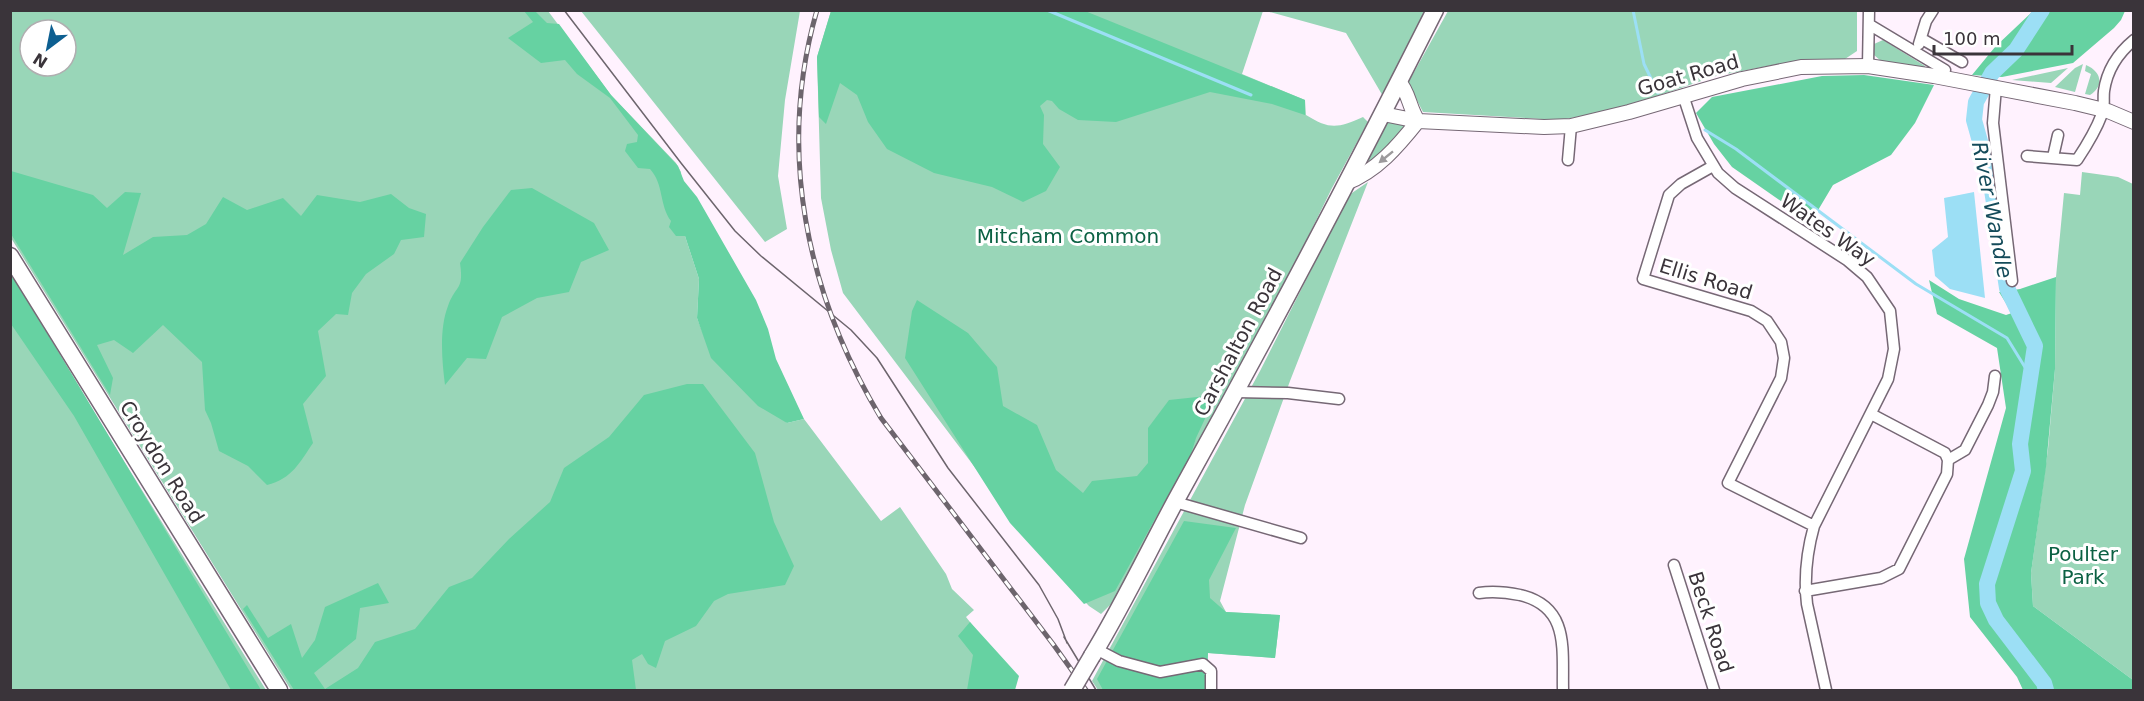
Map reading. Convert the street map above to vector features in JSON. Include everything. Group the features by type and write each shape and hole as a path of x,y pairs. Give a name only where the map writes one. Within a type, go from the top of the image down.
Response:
{"main road":[{"name":"Carshalton Road","path":"1072,690 1129,592 1175,502 1237,392 1435,10"},
{"name":"Croydon Road","path":"10,256 279,690"}],"street":[{"path":"1868,66 1869,10"},
{"path":"1914,52 1922,39 1926,21 1934,10"},
{"path":"1870,25 1945,70"},
{"path":"1922,39 1962,62"},
{"path":"2027,156 2078,160 2103,110 2103,94 2109,70 2124,48 2133,40"},
{"name":"Goat Road","path":"1383,114 1418,121 1544,127 1571,126 1629,112 1742,79 1801,67 1868,66 1996,87 2103,110 2133,122"},
{"path":"1346,183 1361,176 1399,147 1418,121 1410,108 1405,88 1399,82"},
{"path":"1996,87 1994,130 2012,281"},
{"name":"Wates Way","path":"1683,96 1697,138 1713,166 1735,188 1847,260 1867,277 1890,311 1894,349 1890,372 1814,526 1808,549 1805,591 1809,620 1826,690"},
{"path":"1568,159 1571,126"},
{"path":"2054,157 2058,135"},
{"name":"Ellis Road","path":"1713,166 1681,184 1669,195 1643,279 1751,311 1772,327 1783,351 1784,364 1781,378 1728,483 1814,526"},
{"path":"1948,460 1965,450 1991,398 1995,376"},
{"path":"1237,392 1288,393 1340,399"},
{"path":"1805,591 1873,580 1899,570 1947,474 1948,460 1945,453 1871,414"},
{"path":"1175,502 1301,538"},
{"name":"Beck Road","path":"1674,565 1714,690"},
{"path":"1479,593 1500,591 1531,598 1553,613 1561,638 1563,690"},
{"path":"1094,652 1160,672 1203,664 1211,671 1211,690"}],"green space":[{"path":"11,11 548,11 611,95 676,163 681,172 685,236 699,279 697,318 704,336 787,423 804,419 881,521 900,507 946,574 952,589 974,610 966,617 1013,676 1009,690 291,690 11,238"},
{"path":"524,11 535,11 547,23 559,24 611,95 678,166 684,181 697,197 756,300 768,329 776,359 804,419 787,423 758,406 711,358 697,318 699,279 685,236 676,236 669,227 671,221 667,215 658,181 650,169 638,168 625,151 627,144 637,142 638,135 610,98 577,74 565,60 541,63 508,38 533,22"},
{"path":"581,11 800,11 785,100 778,176 787,229 765,242"},
{"name":"Mitcham Common","path":"831,11 1263,11 1242,74 1305,100 1306,115 1322,123 1334,126 1363,117 1368,122 1332,188 1259,337 1112,603 1101,614 1089,606 1048,564 843,293 831,250 821,198 817,57"},
{"path":"831,11 1085,11 1305,100 1305,115 1272,104 1210,92 1116,122 1078,120 1059,109 1052,101 1047,100 1040,106 1044,115 1043,144 1060,167 1046,191 1023,202 992,187 934,173 887,149 868,122 857,95 840,83 826,124 819,117 817,57"},
{"path":"1266,11 1426,11 1384,98 1346,33"},
{"path":"1448,11 1857,11 1857,51 1845,59 1800,60 1716,76 1619,109 1560,120 1423,112 1408,83"},
{"path":"2031,11 2125,11 2114,28 2073,63 2002,77 1972,75 1995,47"},
{"path":"1883,40 1925,68 1881,61 1874,55 1874,44"},
{"path":"2083,64 2075,92 2055,87 2075,68"},
{"path":"2086,65 2095,71 2099,79 2098,87 2090,95 2085,94 2091,74 2085,71"},
{"path":"2068,68 2051,83 2012,80"},
{"path":"1864,75 1934,85 1915,123 1891,155 1833,185 1811,222 1732,167 1714,144 1696,113 1712,97 1822,76"},
{"path":"1388,120 1405,123 1405,130 1371,164 1368,160"},
{"path":"11,171 93,195 107,208 125,192 141,193 123,255 153,237 187,235 206,224 223,197 247,210 283,198 301,216 317,195 360,202 391,194 409,208 426,214 424,237 401,240 394,254 366,274 352,293 348,315 336,314 318,331 326,376 303,404 313,443 289,474 267,485 248,466 219,451 205,410 202,362 163,325 133,353 114,340 97,345 113,378 110,395 11,234"},
{"name":"Poulter Park","path":"2082,172 2118,177 2133,184 2133,680 2033,606 2031,573 2048,449 2055,369 2056,277 2064,193 2080,195"},
{"path":"1368,182 1290,381 1245,505 1220,601 1226,612 1280,615 1275,658 1208,653 1206,690 1098,690 1092,681 1260,371 1349,195"},
{"path":"532,188 594,223 609,250 581,262 569,292 537,298 502,317 486,359 467,358 445,385 442,356 443,325 448,306 460,283 460,263 511,190"},
{"path":"11,274 261,690 231,690 74,416 11,324"},
{"path":"2056,277 2055,369 2046,467 2031,573 2033,606 2133,680 2133,690 2023,690 2017,677 1970,617 1964,559 2006,408 1997,348 1937,314 1929,280 1959,299 2006,315 2012,313 1999,292 2020,289"},
{"path":"11,279 266,690 11,690"},
{"path":"917,300 968,333 997,367 1003,406 1037,425 1056,470 1083,493 1092,481 1137,476 1148,463 1148,428 1169,400 1216,395 1196,438 1187,467 1170,492 1115,591 1084,604 1010,523 905,358 912,311"},
{"path":"687,384 703,384 755,453 774,522 794,566 785,585 728,594 714,601 696,626 665,641 656,668 648,664 642,654 632,660 636,690 294,690 243,609 247,605 268,638 291,624 302,658 315,640 325,607 378,583 389,603 360,608 356,639 314,673 325,689 358,668 375,642 415,629 449,587 472,578 509,539 550,502 564,468 609,437 644,395"},
{"path":"1184,521 1236,528 1209,580 1210,598 1226,612 1280,615 1275,658 1208,653 1206,690 1103,690 1097,679"},
{"path":"970,622 1019,676 1015,690 967,690 973,655 958,636"}],"water":[{"path":"1974,192 1985,298 1950,289 1935,276 1932,250 1948,237 1944,198"}],"waterway":[{"path":"1047,10 1251,95"},
{"path":"1633,10 1644,64 1658,93"},
{"name":"River Wandle","path":"2042,10 2016,50 1992,73 1976,102 1974,120 1990,177 2007,288 2035,346 2020,444 2023,471 1987,584 1988,603 1996,620 2044,683 2046,690"},
{"path":"1705,130 1736,149 1916,284 2007,338 2031,377"}],"tram line":[{"path":"564,10 735,231 761,256 851,330 877,358 948,468 1039,585 1058,619 1067,643"},
{"path":"1064,637 1096,690"}],"railway":[{"path":"817,10 805,63 799,116 800,169 806,221 817,272 834,322 855,371 881,418 1086,690"}]}
